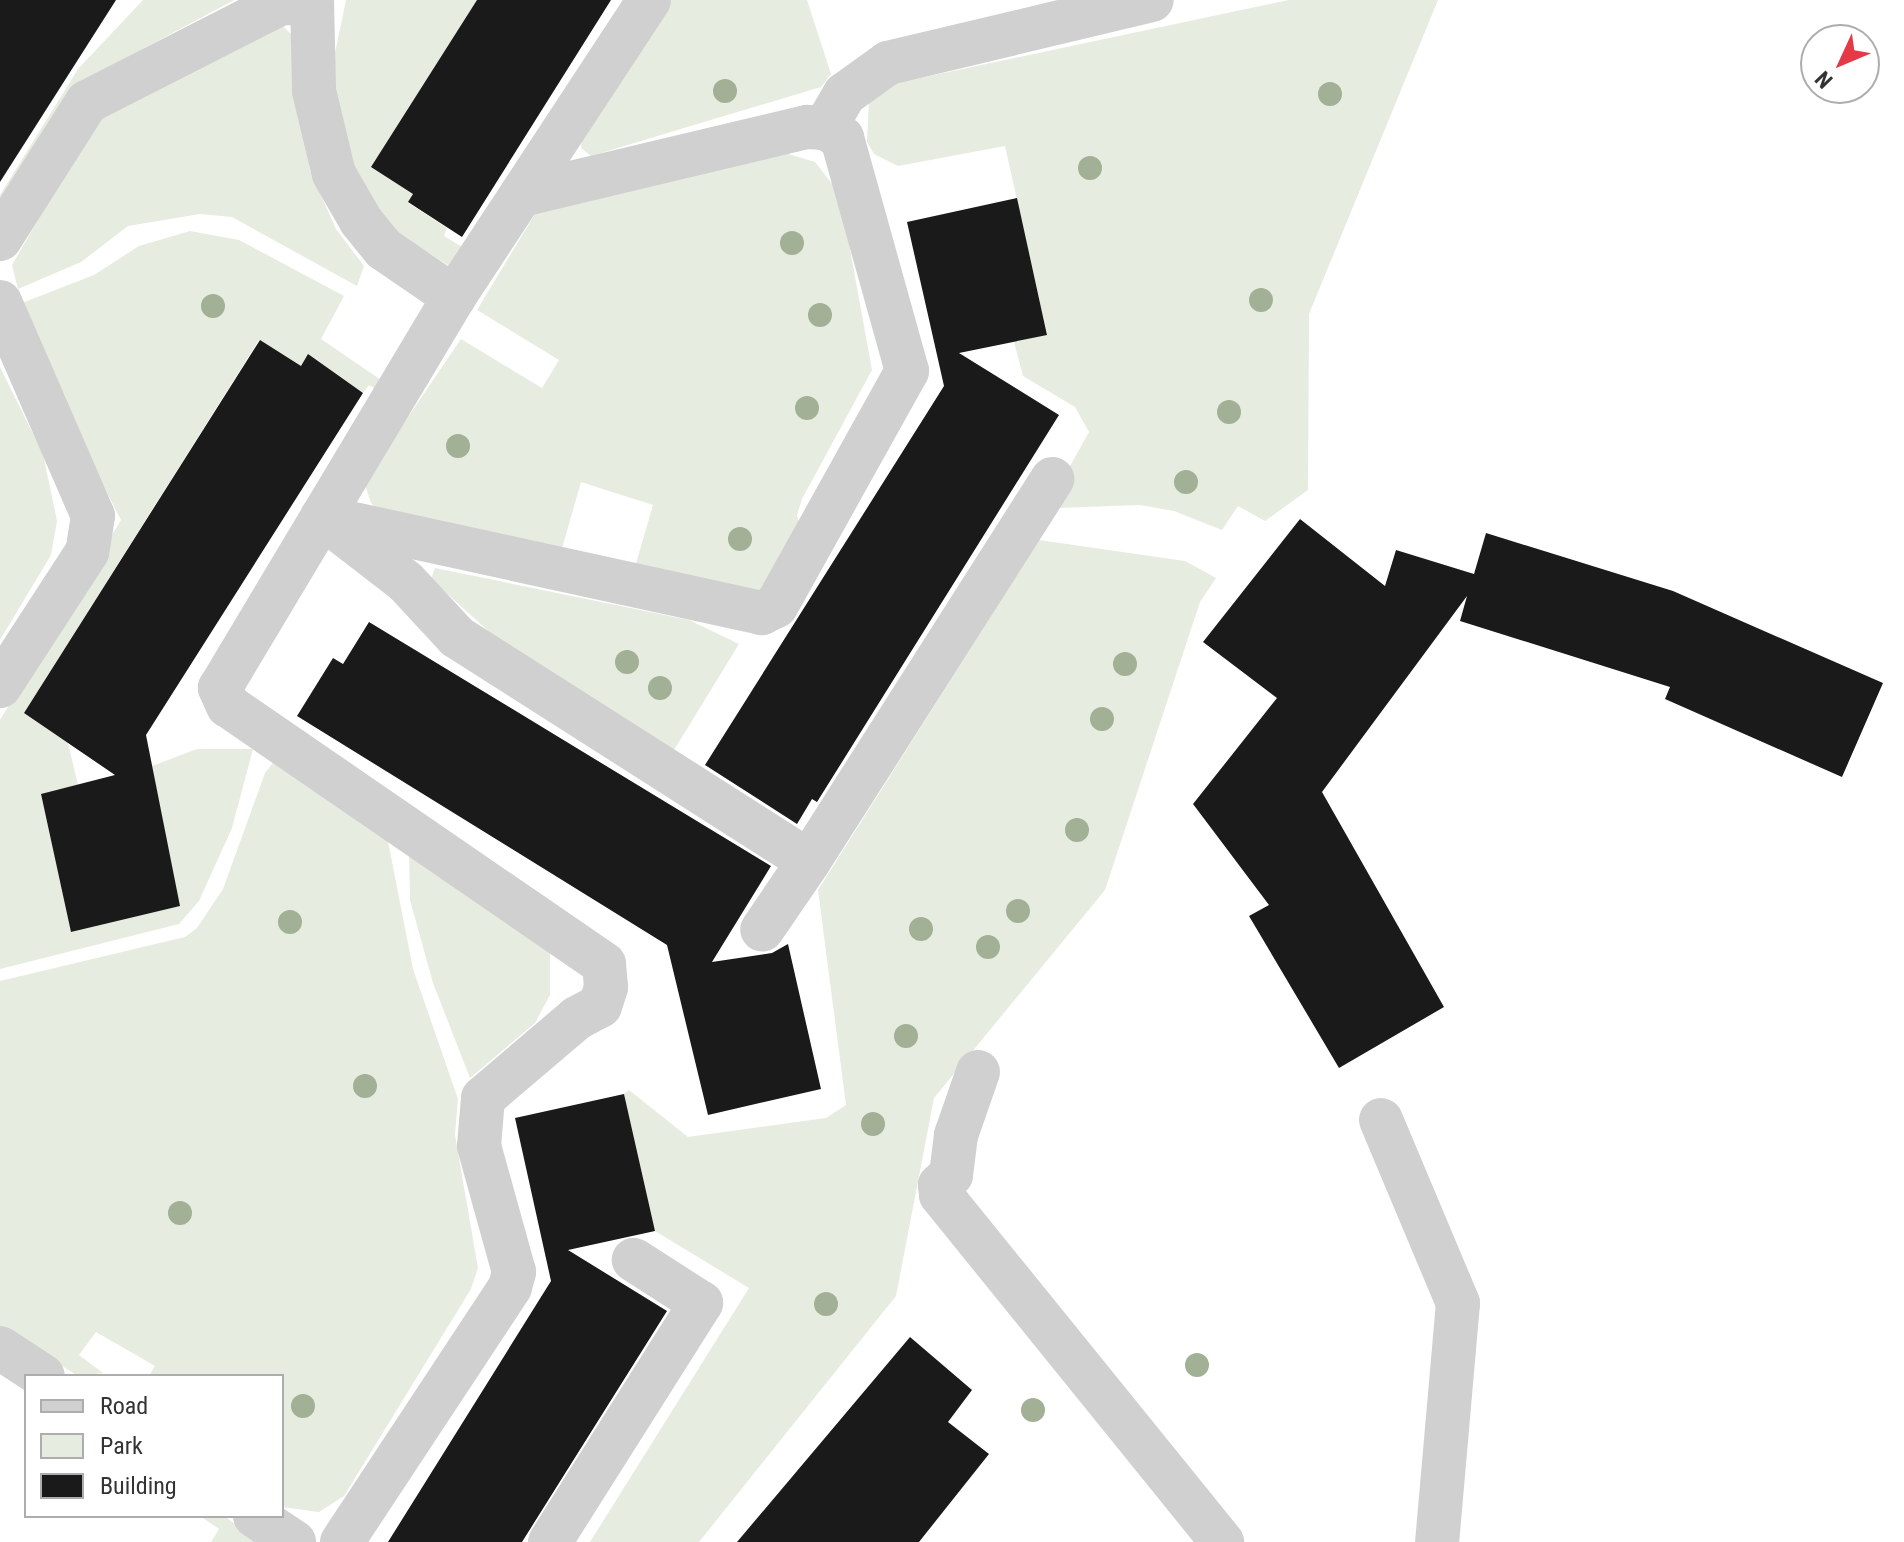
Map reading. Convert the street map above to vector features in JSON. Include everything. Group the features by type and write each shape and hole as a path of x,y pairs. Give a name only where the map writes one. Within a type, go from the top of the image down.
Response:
{"lane":[{"path":"342,1542 510,1287 514,1272 479,1146 483,1098 577,1018 600,1006 606,987 604,964 228,706 220,688 454,297 649,0"},
{"path":"825,128 845,94 888,63 1152,0"},
{"path":"0,239 87,102 295,2 318,121 345,197 384,249 454,297"},
{"path":"322,517 762,613 776,606 907,371 842,138 825,128 807,127 521,195"},
{"path":"0,302 93,516 87,552 0,686"},
{"path":"762,930 1052,479"},
{"path":"322,517 406,582 457,637 809,861"},
{"path":"978,1072 956,1135 951,1175 942,1178 941,1195 1222,1542"},
{"path":"1381,1120 1458,1303 1437,1542"},
{"path":"550,1542 701,1303 634,1260"},
{"path":"0,1348 40,1374"},
{"path":"258,1518 294,1542"}],"green space":[{"path":"143,0 234,0 83,81 0,205 0,195 78,69"},
{"path":"346,0 477,0 372,167 413,194 408,203 447,228 444,236 464,248 451,267 384,225 352,180 333,108 334,58"},
{"path":"667,0 807,0 831,74 821,87 591,156 581,148 582,139"},
{"path":"1289,0 1438,0 1309,314 1308,490 1265,521 1238,506 1222,530 1174,511 1140,505 1058,508 1073,484 1065,475 1089,432 1075,407 1023,376 1014,342 1047,334 1005,146 898,166 874,154 867,142 869,101 887,85"},
{"path":"283,26 292,35 310,170 336,229 364,266 357,286 232,217 200,214 128,226 81,262 18,289 12,265 99,114"},
{"path":"775,150 815,162 840,194 872,370 802,499 797,515 803,538 758,593 635,567 653,505 581,482 560,555 389,520 371,503 364,482 461,339 542,388 559,360 477,310 538,209"},
{"path":"190,231 239,240 344,296 321,339 381,380 380,391 369,385 363,393 308,355 301,366 259,340 24,713 68,743 78,785 41,795 72,932 179,906 152,766 197,749 253,749 232,828 199,901 179,924 0,969 0,720 121,520 69,419 22,303 94,275 139,246"},
{"path":"0,367 43,454 57,521 51,555 0,640"},
{"path":"1039,540 1185,561 1216,578 1200,602 1105,890 934,1098 896,1296 699,1542 590,1542 749,1288 655,1231 624,1094 629,1090 688,1137 826,1118 846,1105 818,890"},
{"path":"435,568 689,620 739,644 674,750 507,648 431,579"},
{"path":"275,760 387,836 413,969 458,1099 455,1135 478,1268 471,1289 344,1496 319,1512 284,1507 284,1374 150,1374 155,1366 96,1332 79,1355 103,1373 75,1374 0,1327 0,981 185,937 197,928 223,889 265,773"},
{"path":"409,849 550,951 550,995 535,1023 470,1078 433,983 410,900"},
{"path":"203,1518 227,1518 260,1542 211,1542 219,1529"}],"building":[{"path":"0,0 116,0 0,182"},
{"path":"477,0 611,0 462,237 408,202 413,194 371,167"},
{"path":"1017,198 1047,335 959,353 1059,415 817,802 812,799 797,824 705,765 944,386 907,222"},
{"path":"260,340 301,366 308,354 363,393 146,735 180,906 71,932 41,794 115,775 24,713"},
{"path":"1300,519 1385,586 1396,550 1474,574 1486,533 1673,591 1883,683 1842,777 1665,699 1670,687 1460,621 1467,596 1322,792 1444,1007 1339,1068 1249,916 1269,905 1193,804 1277,698 1203,642"},
{"path":"369,622 771,866 712,962 772,953 788,944 821,1089 708,1115 667,945 297,716 333,658 343,664"},
{"path":"624,1094 655,1231 568,1250 667,1311 522,1542 388,1542 551,1281 515,1118"},
{"path":"910,1337 972,1390 948,1422 989,1454 919,1542 737,1542"}]}
